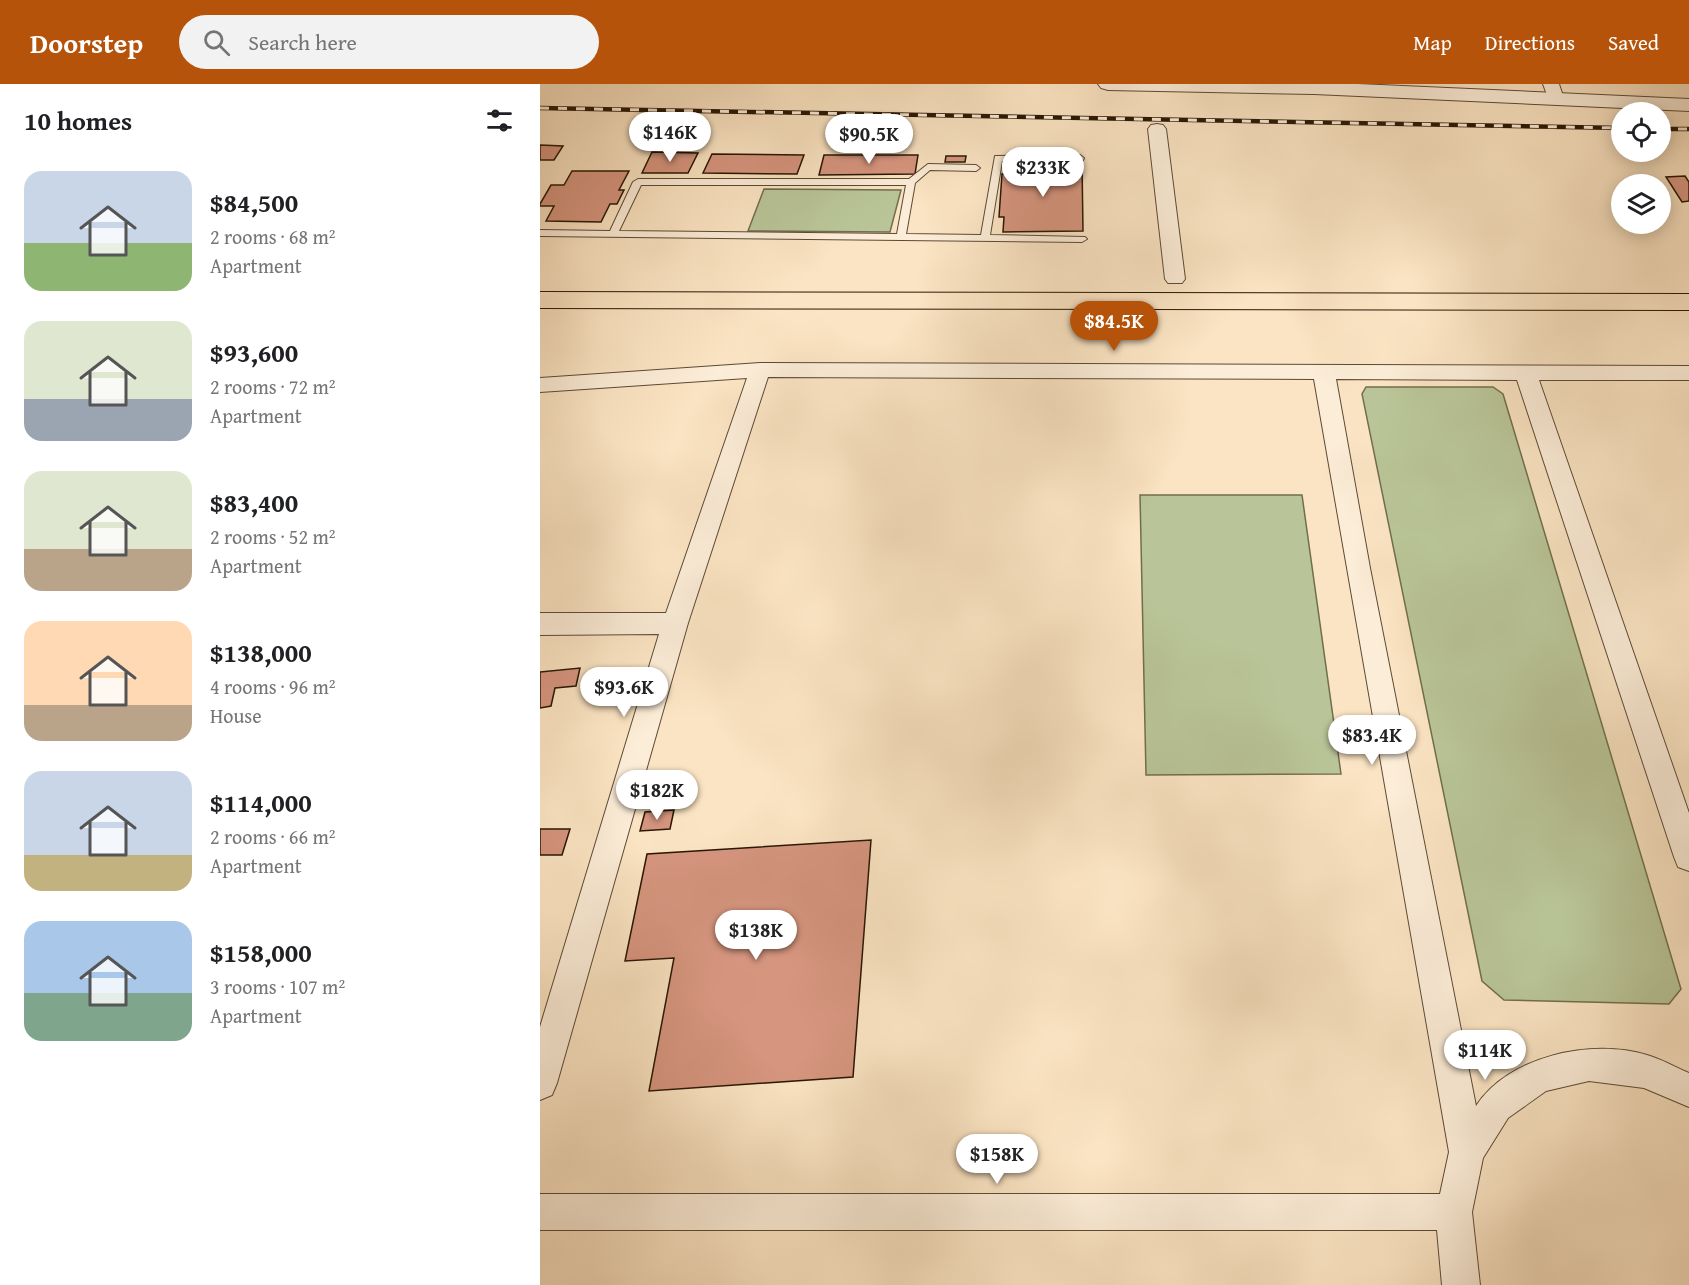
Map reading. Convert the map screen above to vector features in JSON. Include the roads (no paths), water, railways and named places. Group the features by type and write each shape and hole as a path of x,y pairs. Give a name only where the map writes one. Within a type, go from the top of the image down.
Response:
{"highway":[{"path":"540,278 1211,279"},
{"path":"540,300 1689,302"}],"street":[{"path":"1108,84 1554,91 1689,105"},
{"path":"1158,129 1175,279"},
{"path":"540,1083 675,623 760,370"},
{"path":"540,385 760,370 1689,373"},
{"path":"1324,373 1348,524 1447,1035 1467,1152"},
{"path":"1526,373 1689,857"},
{"path":"540,624 675,623"},
{"path":"1461,1285 1454,1212 1467,1152 1496,1106 1538,1076 1589,1064 1645,1071 1689,1090"},
{"path":"540,1212 1454,1212"}],"lane":[{"path":"985,238 998,158 1080,158"},
{"path":"901,237 911,182 928,167 976,168"},
{"path":"613,234 638,182 911,182"},
{"path":"540,233 1082,239"}],"railway":[{"path":"540,108 1611,128"},
{"path":"1671,129 1689,129"}]}
